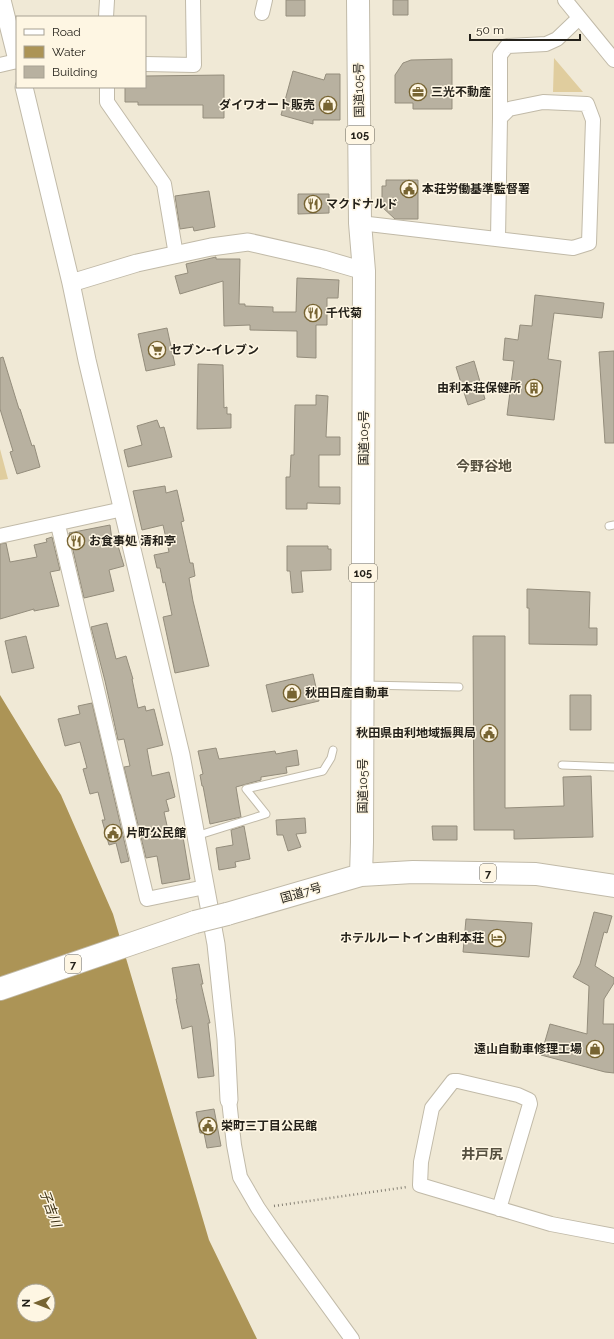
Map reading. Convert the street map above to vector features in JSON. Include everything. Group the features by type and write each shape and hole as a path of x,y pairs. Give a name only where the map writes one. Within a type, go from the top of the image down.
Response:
{"highway":[{"name":"国道105号","path":"358,0 360,223 364,271 361,875"},
{"name":"国道7号","path":"0,989 195,922 361,875 413,872 536,874 614,886"}],"street":[{"path":"2,0 16,56"},
{"path":"106,16 107,0"},
{"path":"146,64 194,65 193,0"},
{"path":"565,0 614,60"},
{"path":"498,239 500,56 507,46 546,44 557,39 579,18"},
{"path":"0,65 16,60"},
{"path":"24,88 181,755 216,944 226,1039 229,1100 234,1145 240,1177 258,1208 352,1339"},
{"path":"107,88 107,102 164,184 176,255"},
{"path":"360,223 573,248 589,243 593,120 587,104 543,102 509,109 500,118"},
{"path":"71,283 137,263 211,247 248,242 323,258 364,271"},
{"path":"0,536 58,525 123,509"},
{"path":"58,525 147,899 205,888"},
{"path":"499,1209 530,1104 529,1100 518,1095 453,1081 432,1108 422,1162 420,1185 499,1209 551,1224 614,1236"}],"lane":[{"path":"363,684 459,688"},
{"path":"196,836 266,814 246,789 323,771 329,762 333,750"},
{"path":"562,765 614,767"}],"path":[{"path":"258,1208 420,1185"}],"shaded area":[{"path":"554,58 583,92 553,92"},
{"path":"0,449 8,479 0,480"}],"water":[{"name":"子吉川","path":"0,695 61,795 113,914 209,1240 257,1339 0,1339"}],"building":[{"path":"286,0 305,0 305,16 286,16"},
{"path":"393,0 408,0 408,15 393,15"},
{"path":"452,59 452,109 413,109 413,103 395,103 395,75 403,63 411,60"},
{"path":"293,71 324,80 326,74 340,74 340,120 313,120 313,124 281,115"},
{"path":"224,75 224,118 203,118 203,105 138,105 138,102 125,102 125,88 146,88 146,76"},
{"path":"386,180 418,180 418,219 395,219 382,207 382,186 386,186"},
{"path":"209,191 215,227 194,231 193,227 180,229 175,196"},
{"name":"マクドナルド","path":"298,194 329,194 329,213 298,214"},
{"path":"216,257 216,259 240,259 239,304 245,304 245,306 273,307 273,312 296,312 297,278 339,280 338,298 327,298 327,325 316,325 316,358 297,357 297,331 250,330 250,325 224,326 223,281 180,294 175,276 188,273 186,264"},
{"name":"由利本荘保健所","path":"535,295 604,303 602,318 554,313 548,359 561,361 554,420 507,415 514,361 503,360 505,338 518,340 520,325 532,326"},
{"name":"セブン-イレブン","path":"167,328 175,365 146,371 138,334"},
{"path":"614,351 614,443 605,443 599,352"},
{"path":"3,357 19,409 32,446 34,445 40,467 17,474 10,452 13,451 0,409 0,358"},
{"path":"474,361 485,399 468,405 456,367"},
{"path":"198,364 223,365 224,408 227,407 227,414 231,414 231,428 197,429"},
{"path":"316,395 328,396 326,437 340,437 340,455 319,455 319,487 340,487 340,504 307,503 307,509 286,509 286,477 290,477 291,455 294,455 295,405 316,405"},
{"path":"157,420 160,428 164,427 172,457 128,467 124,450 142,445 137,426"},
{"path":"165,486 166,493 177,490 184,521 181,522 190,563 193,563 195,576 189,578 193,601 209,666 175,673 163,617 172,615 165,582 163,583 160,568 157,568 154,555 169,552 163,525 142,530 133,491"},
{"path":"110,525 112,540 116,539 124,566 109,570 114,591 84,598 69,533"},
{"path":"52,537 60,570 50,572 59,606 34,611 34,609 0,619 0,544 6,543 10,562 37,557 34,545 47,542 46,539"},
{"path":"287,546 328,546 328,549 331,549 331,570 301,571 303,592 292,593 290,571 287,571"},
{"path":"527,589 590,592 589,628 597,628 597,645 529,644 529,608 527,608"},
{"path":"107,623 116,659 126,656 133,679 138,708 145,706 146,711 154,709 163,745 147,749 152,776 169,772 175,797 166,800 169,811 164,812 170,839 183,837 190,879 162,884 157,856 146,858 124,767 130,766 124,739 118,740 91,627"},
{"path":"26,636 34,668 12,673 5,641"},
{"name":"秋田県由利地域振興局","path":"473,636 505,636 505,808 564,806 563,777 591,776 593,837 514,839 514,830 474,830"},
{"name":"秋田日産自動車","path":"313,674 319,701 272,712 266,685"},
{"path":"570,695 591,695 591,730 570,730"},
{"path":"92,703 129,861 121,863 116,843 109,845 102,820 105,820 98,792 90,794 83,769 87,768 80,742 65,746 58,719 80,714 78,706"},
{"path":"216,748 219,759 275,751 276,754 297,750 299,765 286,767 287,773 261,777 261,780 236,787 241,817 210,824 200,775 203,774 198,751"},
{"path":"305,818 306,833 296,834 301,847 288,851 283,835 277,835 276,820"},
{"path":"244,826 250,859 235,862 236,867 219,870 216,848 233,845 231,830"},
{"path":"432,826 457,826 457,840 433,840"},
{"path":"594,912 612,916 607,933 604,932 595,966 614,978 614,983 604,999 603,1024 614,1024 614,1073 541,1055 550,1024 587,1034 589,986 573,977 580,964"},
{"name":"ホテルルートイン由利本荘","path":"466,919 532,923 529,957 463,952"},
{"path":"199,964 203,984 201,984 210,1023 208,1023 214,1076 198,1078 192,1026 182,1029 172,968"},
{"name":"栄町三丁目公民館","path":"214,1109 221,1146 207,1148 204,1133 200,1133 196,1112"}],"place":[{"name":"三光不動産","path":"418,92"},
{"name":"ダイワオート販売","path":"328,105"},
{"name":"本荘労働基準監督署","path":"409,189"},
{"name":"マクドナルド","path":"313,204"},
{"name":"千代菊","path":"313,313"},
{"name":"セブン-イレブン","path":"157,350"},
{"name":"由利本荘保健所","path":"534,388"},
{"name":"お食事処 清和亭","path":"76,541"},
{"name":"秋田日産自動車","path":"292,693"},
{"name":"秋田県由利地域振興局","path":"489,733"},
{"name":"片町公民館","path":"113,833"},
{"name":"ホテルルートイン由利本荘","path":"497,938"},
{"name":"遠山自動車修理工場","path":"595,1049"},
{"name":"栄町三丁目公民館","path":"208,1126"}],"district":[{"name":"今野谷地","path":"484,466"},
{"name":"井戸尻","path":"482,1154"}]}
